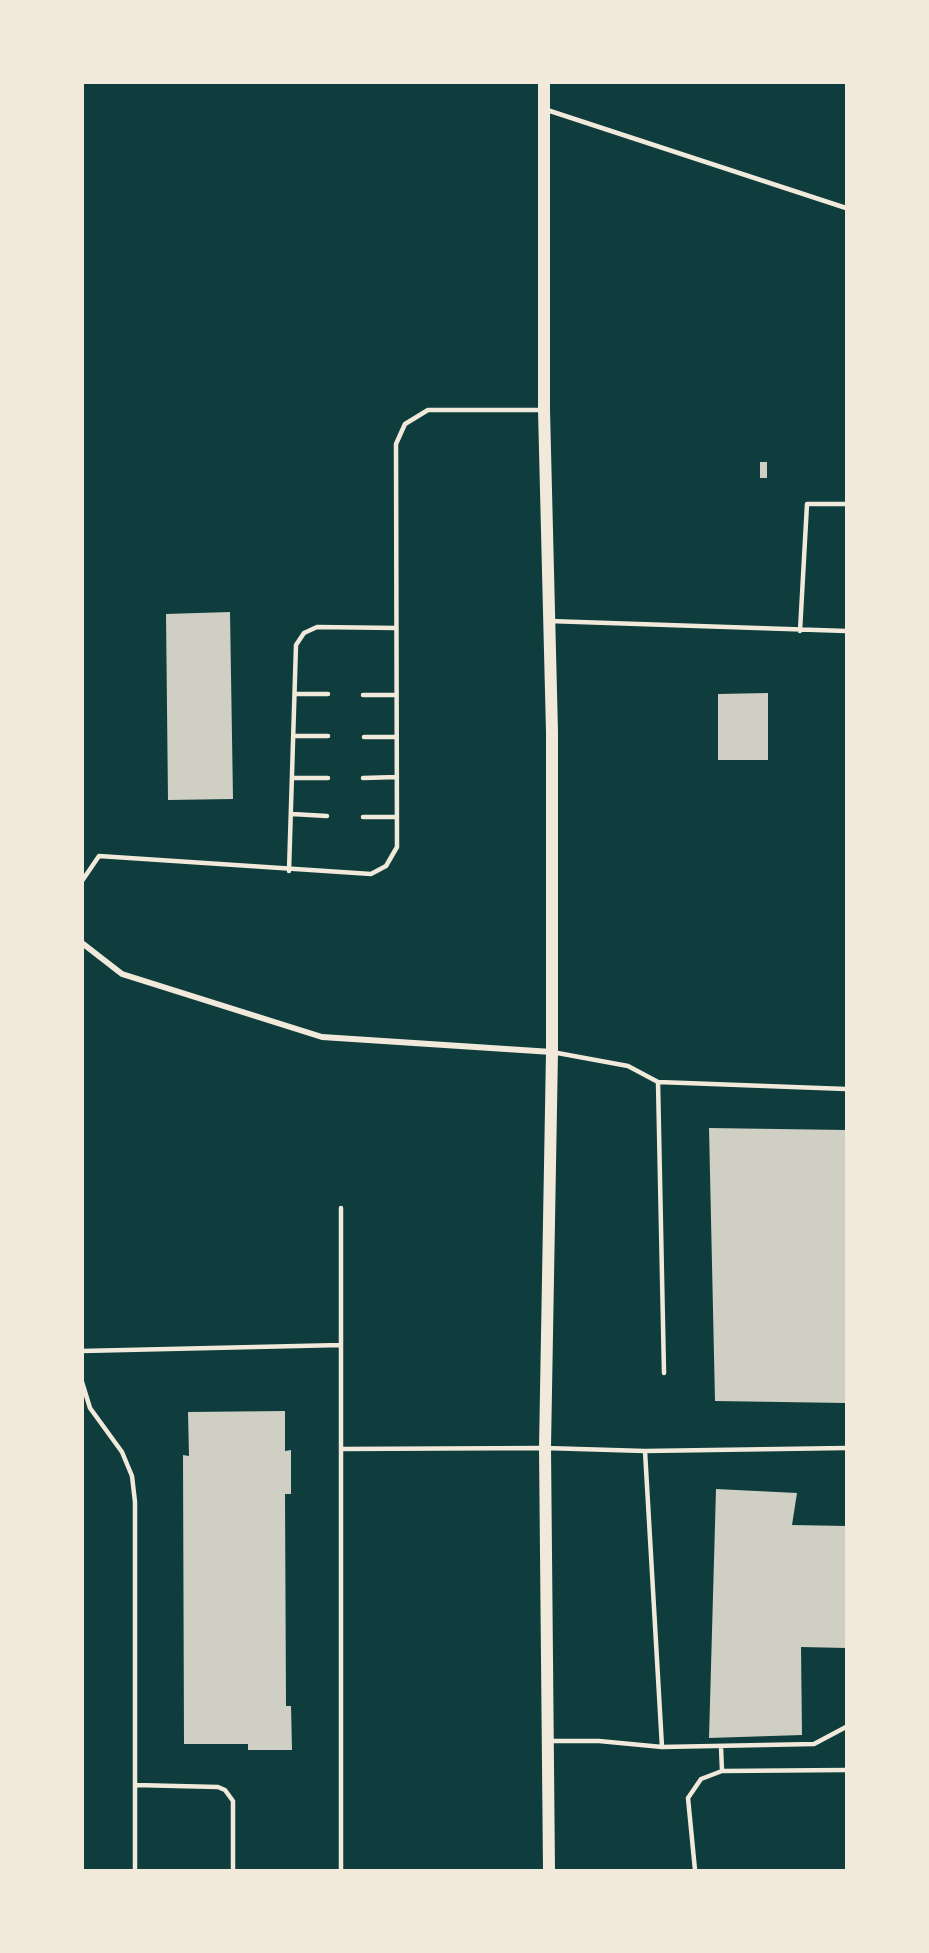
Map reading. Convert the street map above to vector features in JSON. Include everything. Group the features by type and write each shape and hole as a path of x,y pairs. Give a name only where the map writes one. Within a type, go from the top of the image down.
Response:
{"main road":[{"path":"544,82 544,410 549,621 552,1052 545,1448 549,1870"}],"street":[{"path":"82,943 122,974 322,1036 552,1052"}],"lane":[{"path":"544,109 846,208"},
{"path":"82,881 99,856 290,871 371,874 386,866 397,847 396,444 405,424 428,410 544,410"},
{"path":"800,631 807,504 846,504"},
{"path":"549,621 800,631 846,630"},
{"path":"290,871 296,645 304,633 317,627 396,628"},
{"path":"295,694 328,694"},
{"path":"363,694 396,695"},
{"path":"294,736 328,736"},
{"path":"364,737 396,737"},
{"path":"363,778 397,777"},
{"path":"292,778 328,778"},
{"path":"292,814 327,816"},
{"path":"363,817 397,817"},
{"path":"552,1052 628,1066 658,1082 846,1089"},
{"path":"658,1082 664,1373"},
{"path":"340,1208 341,1870"},
{"path":"82,1351 341,1345"},
{"path":"82,1382 90,1408 122,1452 132,1476 135,1502 135,1870"},
{"path":"341,1449 545,1448 645,1451 846,1448"},
{"path":"645,1451 662,1747"},
{"path":"547,1741 599,1741 662,1747 814,1744 846,1727"},
{"path":"721,1747 722,1771"},
{"path":"695,1870 688,1798 701,1779 722,1771 846,1770"},
{"path":"135,1785 218,1787 225,1790 233,1801 233,1870"}],"building":[{"path":"760,462 767,462 767,478 760,478"},
{"path":"230,612 233,799 168,800 166,614"},
{"path":"768,693 768,760 718,760 718,694"},
{"path":"709,1128 846,1130 846,1403 715,1401"},
{"path":"285,1411 285,1451 291,1450 291,1494 285,1494 286,1706 291,1706 292,1750 248,1750 248,1744 184,1744 183,1455 189,1456 188,1412"},
{"path":"716,1489 797,1493 792,1525 846,1526 846,1648 801,1647 802,1735 709,1738"}]}
